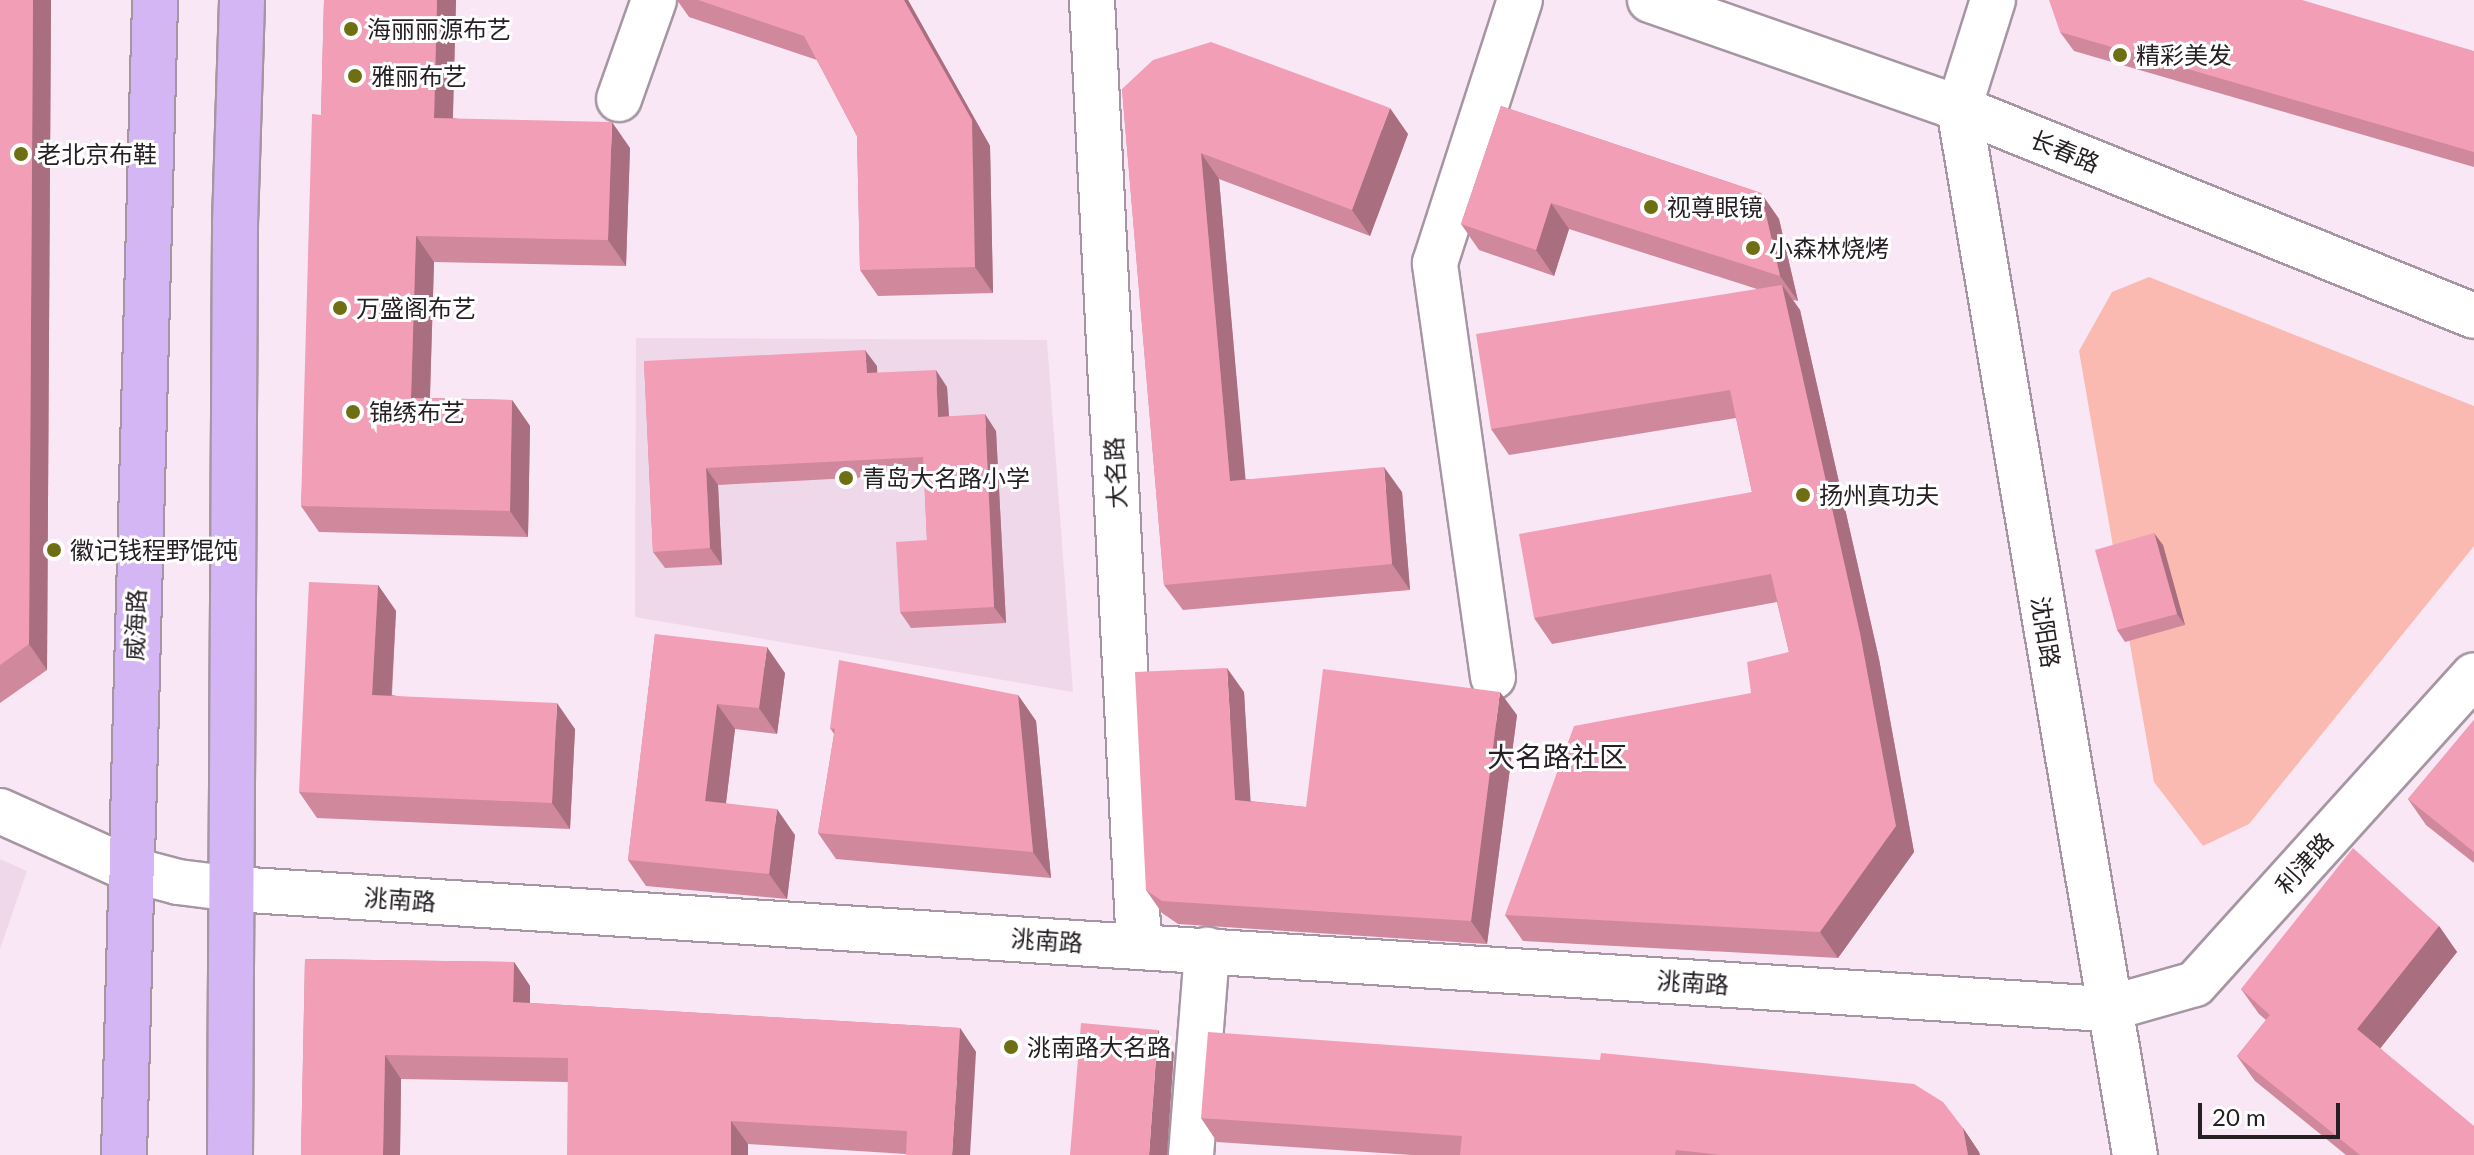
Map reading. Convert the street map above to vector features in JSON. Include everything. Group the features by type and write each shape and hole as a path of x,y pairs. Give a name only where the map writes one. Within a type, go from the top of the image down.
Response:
{"main road":[{"name":"威海路","path":"124,1155 129,869 155,0"},
{"path":"230,1155 234,889 235,224 242,0"}],"street":[{"path":"619,99 654,0"},
{"name":"大名路","path":"1092,0 1139,946"},
{"path":"1493,677 1435,263 1520,0"},
{"name":"长春路","path":"1650,0 1959,108 2474,316"},
{"path":"1959,108 1993,0"},
{"name":"沈阳路","path":"1959,108 2107,1009 2135,1155"},
{"name":"利津路","path":"2107,1009 2195,984 2474,675"},
{"name":"洮南路","path":"0,811 129,869 178,882 234,889 2107,1009"},
{"path":"1191,1155 1207,950"}],"shaded area":[{"path":"2149,277 2474,406 2474,546 2249,824 2203,846 2154,782 2079,351 2112,292"},
{"name":"青岛大名路小学","path":"636,338 1047,340 1073,692 635,617"},
{"path":"0,859 27,871 0,949"}],"building":[{"path":"0,0 33,0 29,644 0,665"},
{"path":"324,0 437,0 434,118 612,122 608,240 416,236 411,398 512,400 510,511 301,506 312,114 321,115"},
{"path":"698,0 904,0 972,120 975,267 860,270 857,136 804,36"},
{"path":"2049,0 2302,0 2474,51 2474,152 2060,32"},
{"path":"1211,42 1390,108 1352,210 1201,153 1230,481 1384,467 1392,564 1164,585 1122,89 1153,60"},
{"path":"1501,106 1761,193 1780,276 1551,203 1536,250 1461,224"},
{"path":"1782,285 1860,633 1896,826 1820,932 1505,915 1574,726 1751,693 1747,662 1789,652 1771,574 1534,618 1519,534 1752,492 1730,390 1491,429 1476,334"},
{"path":"865,350 867,373 936,370 938,417 985,414 994,607 900,612 896,542 927,540 923,457 706,468 710,548 653,552 644,361"},
{"path":"2154,533 2177,614 2117,630 2095,550"},
{"path":"309,582 378,585 372,695 557,703 552,803 299,792"},
{"path":"655,634 767,647 759,708 717,704 705,801 777,809 769,874 628,860"},
{"path":"839,660 1018,695 1033,852 818,833 835,729 830,728"},
{"path":"1227,668 1235,800 1306,807 1323,669 1500,692 1471,921 1162,901 1146,890 1135,672"},
{"path":"2474,720 2474,852 2408,799"},
{"path":"2353,848 2439,926 2357,1029 2474,1126 2474,1155 2360,1155 2237,1056 2270,1015 2241,989"},
{"path":"305,959 514,962 513,1002 960,1028 952,1155 906,1155 907,1131 731,1121 731,1155 567,1155 568,1058 385,1055 383,1155 301,1155"},
{"path":"1081,1023 1158,1030 1149,1155 1070,1155"},
{"path":"1208,1032 1600,1060 1601,1053 1914,1084 1943,1102 1963,1128 1968,1155 1721,1155 1676,1150 1675,1155 1460,1155 1462,1136 1201,1118"}],"place":[{"name":"海丽丽源布艺","path":"351,29"},
{"name":"精彩美发","path":"2120,55"},
{"name":"雅丽布艺","path":"355,76"},
{"name":"老北京布鞋","path":"21,154"},
{"name":"视尊眼镜","path":"1651,207"},
{"name":"小森林烧烤","path":"1753,248"},
{"name":"万盛阁布艺","path":"340,308"},
{"name":"锦绣布艺","path":"353,412"},
{"name":"青岛大名路小学","path":"846,478"},
{"name":"扬州真功夫","path":"1803,495"},
{"name":"徽记钱程野馄饨","path":"54,550"},
{"name":"洮南路大名路","path":"1011,1047"}],"district":[{"name":"大名路社区","path":"1557,756"}]}
